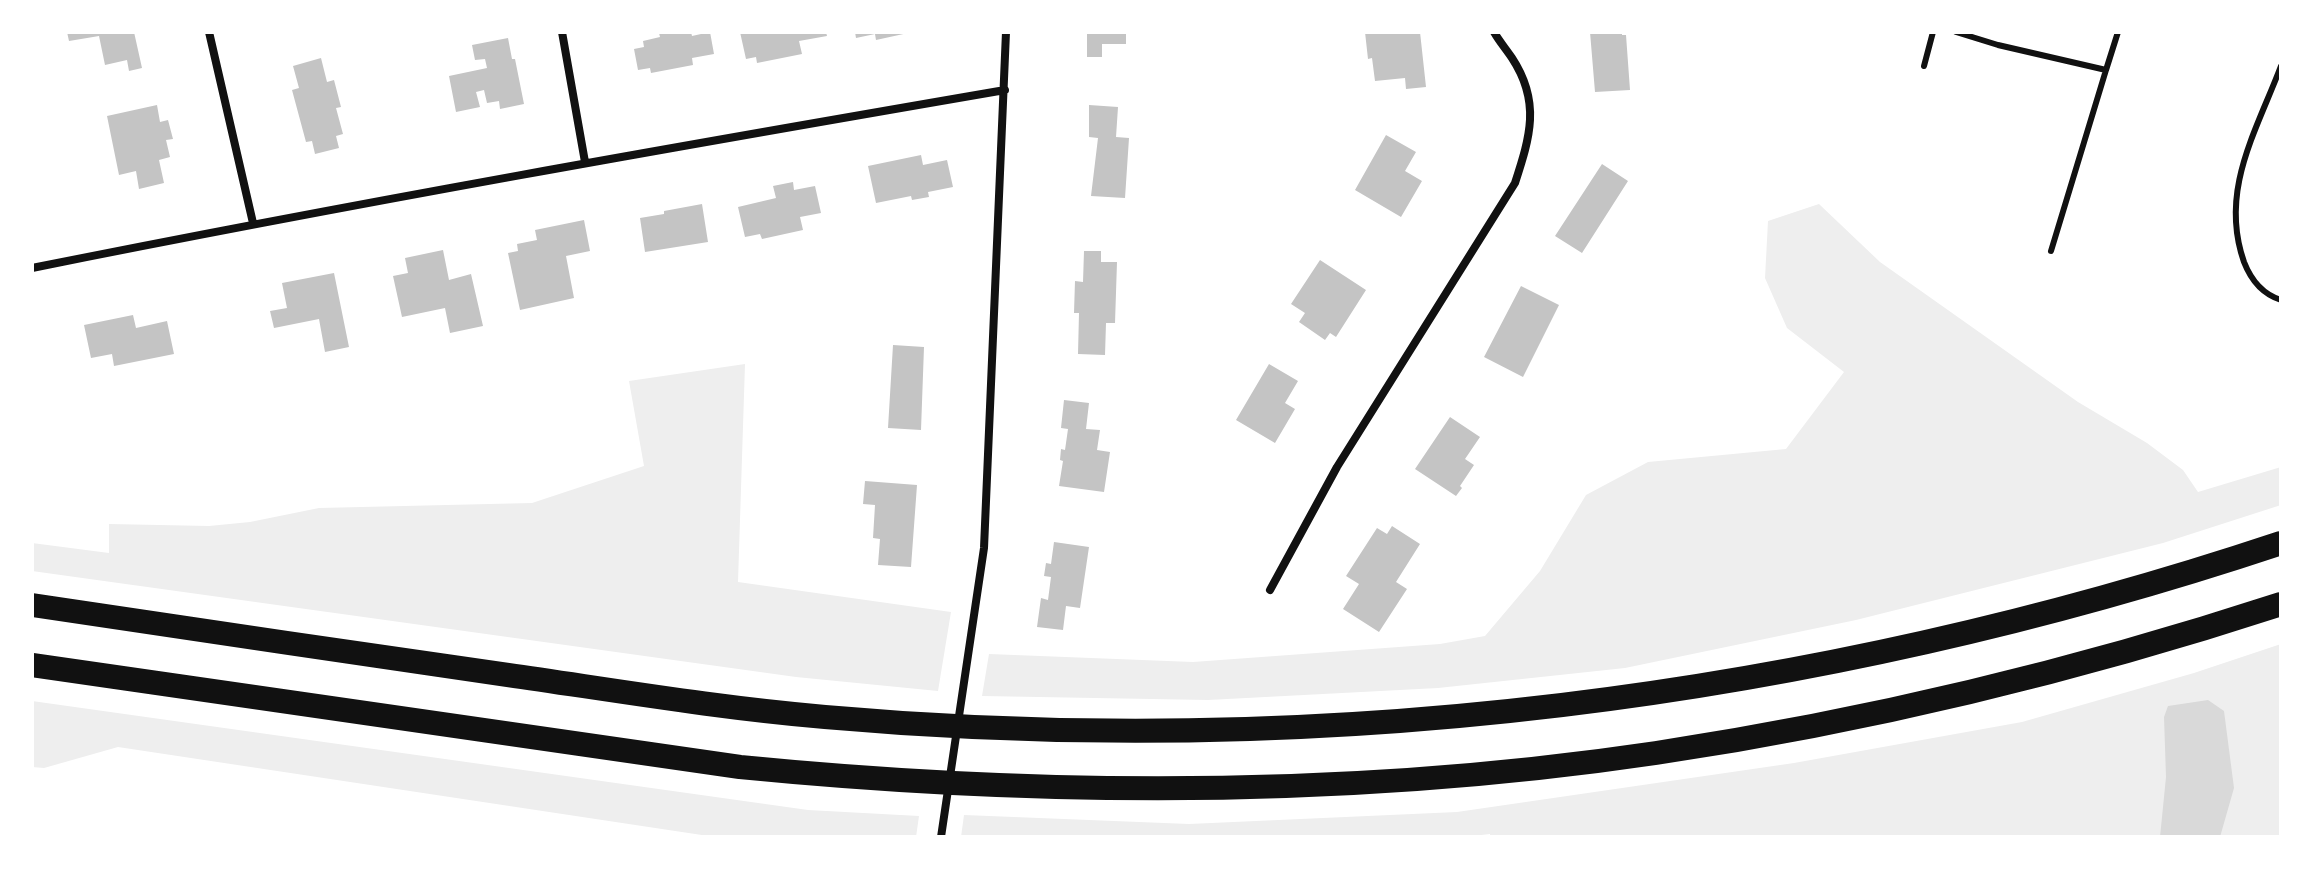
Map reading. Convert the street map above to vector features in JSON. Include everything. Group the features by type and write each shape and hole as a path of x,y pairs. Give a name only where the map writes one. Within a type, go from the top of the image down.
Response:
{"highway":[{"path":"32,605 638,694 824,717 1012,729 1137,731 1293,728 1573,705 1682,690 1850,660 2048,613 2281,543"},
{"path":"32,665 537,740 832,776 1021,787 1217,788 1466,774 1731,741 1839,722 2007,684 2281,607"}],"street":[{"path":"209,32 253,223"},
{"path":"562,32 585,162"},
{"path":"941,837 984,548 1006,32"},
{"path":"1270,590 1337,467 1515,183 1530,140 1530,110 1523,81 1494,32"},
{"path":"32,268 253,223 585,162 1005,90"}],"lane":[{"path":"1924,66 1933,32"},
{"path":"1956,32 2106,70"},
{"path":"2051,251 2118,32"},
{"path":"2281,66 2240,172 2234,215 2237,241 2248,270 2259,288 2281,300"}],"shaded area":[{"path":"1819,204 1880,262 2078,402 2147,443 2183,470 2198,492 2281,467 2281,505 2163,543 1856,620 1625,668 1438,688 1208,700 982,696 989,654 1193,662 1440,644 1485,636 1540,571 1586,495 1648,462 1786,449 1844,372 1787,328 1765,278 1768,221"},
{"path":"745,364 738,582 951,612 938,691 796,677 32,571 32,543 109,553 109,524 209,526 250,522 319,508 532,503 644,466 629,381"},
{"path":"2281,644 2281,837 1490,837 1490,834 1463,837 961,837 964,815 1189,824 1457,812 1794,763 2022,722 2194,673"},
{"path":"2208,700 2224,711 2234,788 2220,837 2160,837 2166,777 2164,717 2168,706"},
{"path":"32,701 808,810 919,816 916,837 715,837 118,747 44,768 32,767"}],"building":[{"path":"67,32 134,32 142,68 129,71 127,60 105,65 99,36 69,41"},
{"path":"691,32 692,36 710,32 714,54 692,58 693,65 651,73 650,68 638,70 634,49 644,47 643,41 660,37 659,33"},
{"path":"740,32 826,32 827,36 799,41 802,54 757,63 756,57 746,59"},
{"path":"855,32 908,33 876,40 875,34 856,38"},
{"path":"1087,32 1126,32 1126,44 1102,44 1102,57 1087,57"},
{"path":"1365,32 1420,32 1426,87 1406,89 1405,78 1375,81 1372,58 1368,59"},
{"path":"1590,32 1622,32 1626,35 1630,90 1595,92"},
{"path":"508,38 524,104 500,109 499,101 487,103 484,90 476,92 480,107 456,112 449,76 487,68 485,59 475,60 472,45"},
{"path":"321,58 327,82 334,80 341,107 336,108 343,134 336,136 339,148 315,154 312,141 306,142 292,90 299,88 293,66"},
{"path":"157,105 160,122 168,120 173,139 166,140 170,157 159,160 164,183 139,189 136,171 119,175 107,116"},
{"path":"1089,105 1118,107 1116,137 1129,138 1125,198 1091,196 1098,138 1089,137"},
{"path":"1386,135 1416,152 1405,171 1422,181 1401,217 1355,190"},
{"path":"921,155 923,165 947,160 953,187 928,192 929,197 912,200 911,196 876,203 868,166"},
{"path":"1602,164 1628,181 1582,253 1555,236"},
{"path":"793,182 794,190 815,186 821,213 800,217 803,230 762,239 760,234 745,237 738,207 776,198 773,186"},
{"path":"702,204 708,242 645,252 640,218"},
{"path":"584,220 590,251 566,256 574,298 520,310 508,253 518,251 517,244 537,240 535,230"},
{"path":"443,250 449,280 471,274 483,326 450,333 445,308 402,317 393,276 408,273 405,258"},
{"path":"1084,251 1101,251 1101,262 1117,262 1115,323 1106,323 1105,355 1078,354 1079,313 1074,313 1075,281 1083,282"},
{"path":"1320,260 1366,290 1336,337 1330,333 1325,340 1299,322 1305,313 1291,304"},
{"path":"334,273 349,347 325,352 319,319 274,328 270,311 287,308 282,283"},
{"path":"1521,286 1559,305 1523,377 1484,357"},
{"path":"133,315 136,328 167,321 174,354 114,366 112,354 91,358 84,325"},
{"path":"893,345 924,347 921,430 888,428"},
{"path":"1269,364 1298,381 1285,403 1295,409 1275,443 1236,420"},
{"path":"1064,400 1089,403 1086,429 1100,430 1097,450 1110,452 1104,492 1059,486 1063,461 1060,460 1061,449 1065,450 1068,429 1061,428"},
{"path":"1450,417 1480,437 1465,459 1474,465 1456,496 1415,469"},
{"path":"865,481 917,485 911,567 878,565 880,539 873,538 875,505 863,504"},
{"path":"1392,526 1420,544 1396,582 1407,589 1379,632 1343,609 1359,584 1346,576 1377,528 1387,534"},
{"path":"1054,542 1089,547 1080,608 1066,606 1063,630 1037,627 1041,598 1048,600 1051,577 1044,576 1046,563 1051,564"}]}
